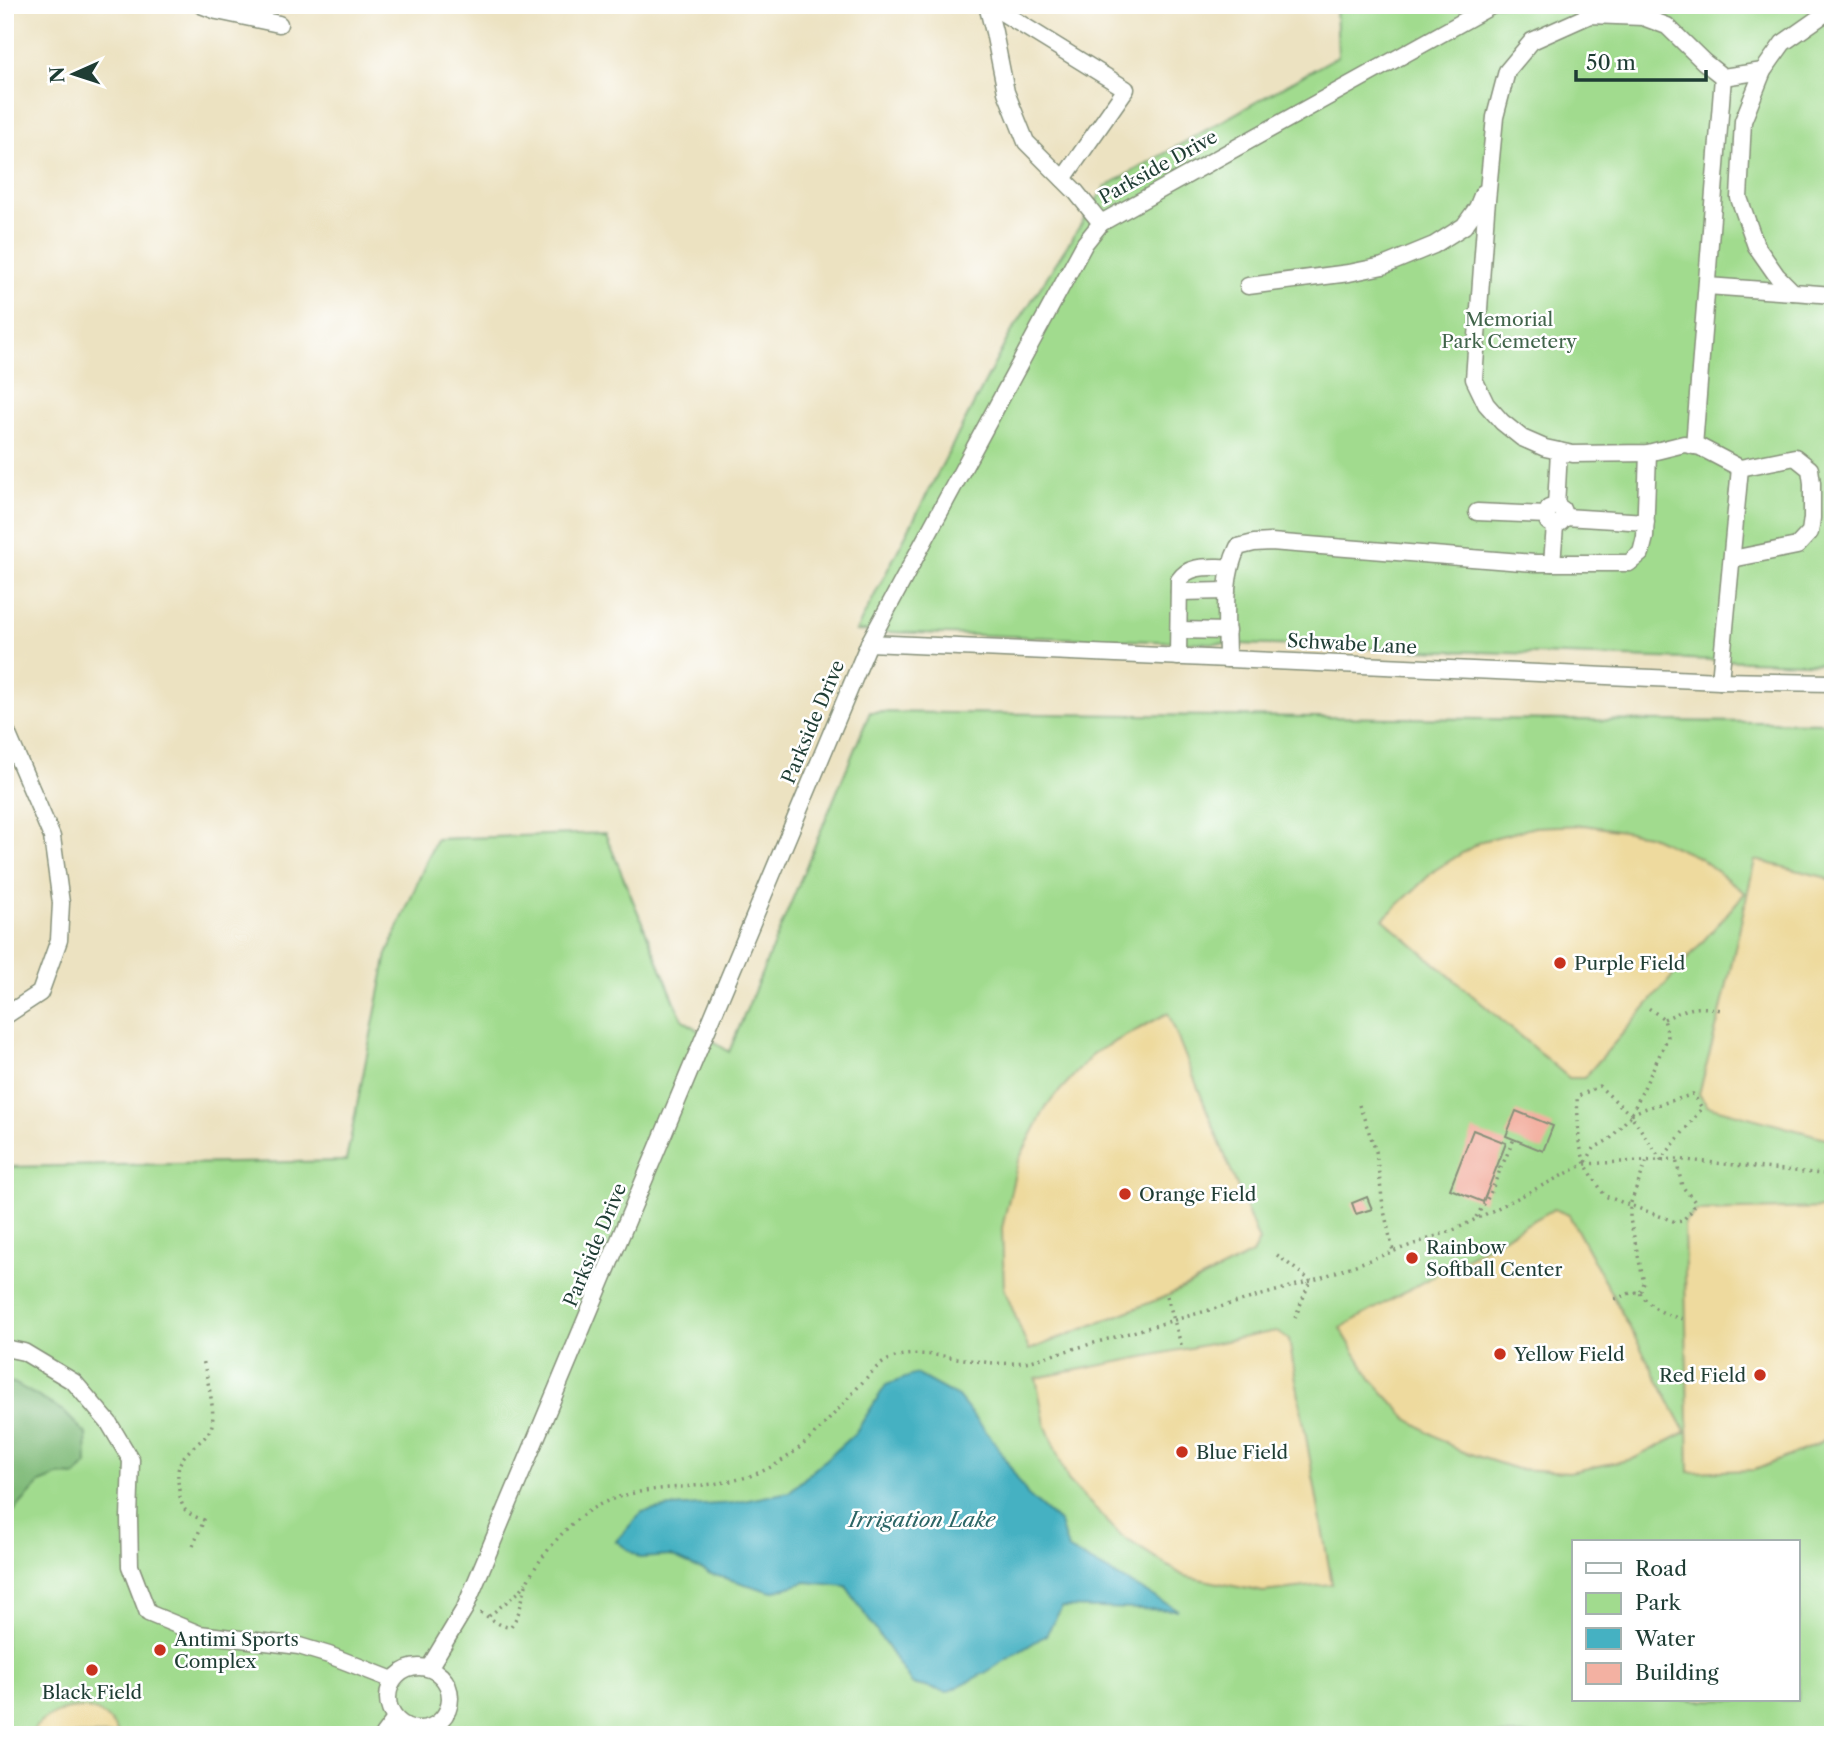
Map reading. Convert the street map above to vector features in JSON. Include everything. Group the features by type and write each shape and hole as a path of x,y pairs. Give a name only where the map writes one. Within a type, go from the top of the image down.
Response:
{"street":[{"path":"201,5 279,24"},
{"path":"988,5 1006,92 1026,142 1101,223"},
{"path":"988,5 1126,89 1063,179"},
{"name":"Parkside Drive","path":"429,1668 465,1608 869,643 1085,243 1101,223 1493,5"},
{"path":"1793,292 1777,276 1756,246 1739,198 1743,121 1763,71 1783,43 1825,9"},
{"path":"1732,559 1797,546 1810,532 1811,469 1795,457 1740,468 1695,446 1684,444 1648,453 1573,454 1545,448 1522,438 1502,422 1486,404 1474,379 1495,117 1507,71 1532,41 1590,15 1643,17 1667,26 1723,77 1763,71"},
{"path":"1695,446 1723,77"},
{"path":"1248,286 1383,267 1434,245 1464,226 1477,208 1489,177"},
{"path":"1707,286 1833,295"},
{"path":"1552,563 1559,451"},
{"path":"1227,659 1227,579 1238,547 1254,542 1271,542 1552,563 1629,563 1641,553 1645,537 1648,453"},
{"path":"1720,681 1740,468"},
{"path":"1477,512 1646,522"},
{"path":"1178,657 1179,580 1184,572 1195,568 1230,567"},
{"path":"1179,592 1227,591"},
{"path":"1179,630 1227,631"},
{"name":"Schwabe Lane","path":"869,643 1720,681 1833,683"},
{"path":"5,728 52,837 61,903 59,940 40,993 5,1016"},
{"path":"5,1348 24,1352 74,1382 109,1423 131,1460 130,1566 148,1613 199,1634 299,1646 393,1680"},
{"path":"409,1668 429,1668 444,1680 449,1689 448,1709 435,1725 414,1729 395,1719 387,1699 389,1689 393,1680 409,1668"},
{"path":"383,1735 395,1719"}],"path":[{"path":"1664,1019 1697,1006 1721,1010"},
{"path":"1585,1164 1594,1148 1611,1139 1631,1115 1668,1037 1664,1019 1647,1007"},
{"path":"1661,1160 1631,1115 1598,1086 1577,1097 1579,1142 1585,1164 1605,1196 1676,1222 1682,1221 1693,1209 1695,1202 1682,1186 1676,1159"},
{"path":"1631,1115 1647,1107 1693,1094 1702,1108 1661,1160"},
{"path":"1359,1105 1376,1151 1383,1206 1393,1251"},
{"path":"1475,1219 1489,1196 1499,1167 1514,1139"},
{"path":"489,1616 520,1591 562,1535 596,1506 629,1494 665,1487 734,1480 757,1474 779,1463 798,1450 876,1368 890,1358 923,1355 1012,1364 1031,1361 1310,1281 1456,1228 1585,1164 1676,1159 1833,1175"},
{"path":"1640,1293 1644,1283 1630,1219 1630,1205 1647,1160"},
{"path":"1277,1255 1310,1281"},
{"path":"1295,1318 1310,1281"},
{"path":"1615,1299 1633,1292 1640,1293 1647,1303 1665,1314 1686,1319"},
{"path":"1167,1296 1182,1349"},
{"path":"193,1546 204,1520 184,1510 176,1472 180,1461 212,1427 214,1414 203,1359"},
{"path":"465,1608 489,1616 503,1627 510,1627 518,1617 528,1580"}],"green space":[{"name":"Memorial Park Cemetery","path":"1336,5 1833,5 1833,664 856,631 1009,336 1105,187 1338,56"},
{"path":"870,712 1833,723 1833,1735 5,1735 5,1167 346,1161 387,954 436,839 605,833 682,1019 729,1052"},
{"path":"5,1382 14,1383 63,1411 86,1434 87,1464 76,1476 60,1475 40,1483 11,1514 5,1540"}],"sand":[{"name":"Purple Field","path":"1584,825 1648,835 1700,858 1745,893 1584,1078 1569,1078 1383,919 1435,870 1482,841 1535,827"},
{"path":"1755,860 1824,877 1833,882 1833,1140 1707,1106 1699,1094"},
{"name":"Orange Field","path":"1168,1013 1259,1241 1252,1254 1167,1296 1029,1350 1004,1288 1002,1228 1018,1161 1047,1105 1094,1053"},
{"name":"Red Field","path":"1833,1208 1833,1432 1816,1445 1755,1470 1689,1472 1684,1223 1696,1211"},
{"name":"Yellow Field","path":"1554,1209 1569,1215 1686,1432 1633,1459 1569,1472 1517,1469 1458,1450 1408,1419 1372,1380 1340,1328"},
{"name":"Blue Field","path":"1276,1331 1289,1340 1332,1584 1263,1592 1184,1576 1120,1535 1068,1480 1045,1424 1036,1378"},
{"path":"72,1708 100,1713 110,1721 119,1735 31,1735 43,1720"}],"water":[{"name":"Irrigation Lake","path":"916,1374 958,1397 993,1440 1028,1495 1060,1523 1068,1549 1178,1610 1062,1607 1046,1635 985,1673 947,1692 912,1684 846,1586 806,1582 772,1592 711,1574 671,1556 640,1558 616,1541 642,1512 671,1507 733,1503 789,1492 855,1433 886,1385"}],"building":[{"path":"1516,1111 1553,1126 1543,1151 1506,1136"},
{"path":"1473,1130 1506,1143 1483,1202 1450,1189"},
{"path":"1367,1197 1372,1209 1356,1214 1352,1203"}],"place":[{"name":"Purple Field","path":"1560,963"},
{"name":"Orange Field","path":"1125,1194"},
{"name":"Rainbow Softball Center","path":"1412,1258"},
{"name":"Yellow Field","path":"1500,1354"},
{"name":"Red Field","path":"1760,1375"},
{"name":"Blue Field","path":"1182,1452"},
{"name":"Antimi Sports Complex","path":"160,1650"},
{"name":"Black Field","path":"92,1670"}]}
